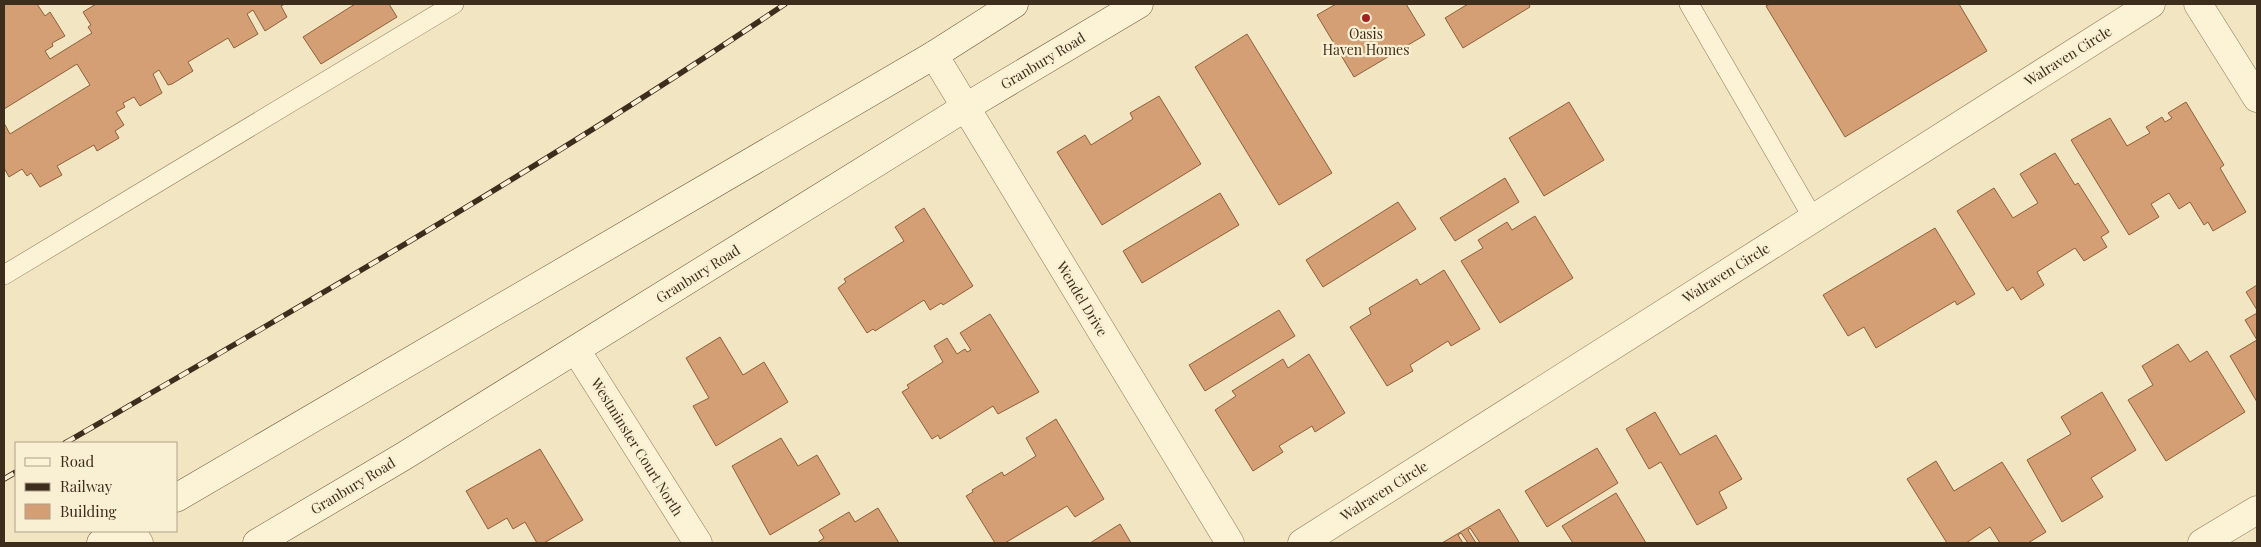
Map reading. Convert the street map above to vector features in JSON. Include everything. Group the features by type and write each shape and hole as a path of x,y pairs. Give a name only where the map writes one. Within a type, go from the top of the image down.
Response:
{"main road":[{"path":"178,497 934,55 1014,4"},
{"name":"Granbury Road","path":"257,543 404,456 966,107 1139,4"},
{"name":"Walraven Circle","path":"1302,543 2150,4"},
{"path":"2198,4 2257,98"},
{"name":"Wendel Drive","path":"934,55 1230,543"},
{"name":"Westminster Court North","path":"576,350 698,543"},
{"path":"2202,543 2257,510"},
{"path":"101,543 119,532"},
{"path":"132,532 139,543"}],"lane":[{"path":"4,275 454,4"},
{"path":"1689,4 1813,218"}],"building":[{"path":"4,4 37,4 45,16 50,12 65,36 52,43 53,46 45,51 50,59 92,33 88,27 91,25 83,12 96,4 285,4 281,6 287,17 265,31 253,10 247,14 258,34 234,48 228,38 188,62 193,71 172,84 168,85 159,70 153,74 162,93 140,106 134,97 123,103 125,107 116,112 124,125 115,131 119,138 97,151 94,145 57,166 62,175 40,187 31,173 27,176 22,169 9,177 4,168 4,123 10,134 90,85 77,64 4,109"},
{"path":"355,4 389,4 397,17 321,64 303,37"},
{"path":"1336,4 1406,4 1425,35 1354,77 1317,15"},
{"path":"1468,4 1529,4 1530,7 1463,48 1445,18"},
{"path":"1770,4 1959,4 1987,51 1845,137 1766,6"},
{"path":"1247,34 1332,173 1279,205 1195,67"},
{"path":"1159,96 1201,164 1102,225 1057,152 1085,135 1091,145 1133,119 1130,113"},
{"path":"1569,102 1604,160 1544,196 1509,138"},
{"path":"2186,102 2224,165 2220,168 2246,212 2213,231 2208,222 2204,225 2190,202 2179,209 2169,193 2151,204 2159,217 2129,235 2071,140 2110,118 2127,146 2150,133 2146,127 2162,117 2165,122 2172,118 2168,113"},
{"path":"2055,153 2075,185 2078,183 2109,232 2101,237 2107,247 2084,261 2075,248 2037,272 2044,285 2021,300 2013,287 2007,291 1957,211 1994,188 2013,218 2038,203 2020,174"},
{"path":"1505,178 1519,202 1455,241 1440,218"},
{"path":"1220,193 1239,225 1142,283 1123,251"},
{"path":"1398,202 1416,229 1323,287 1306,260"},
{"path":"924,208 973,286 943,305 941,303 930,310 924,300 875,331 873,329 867,333 838,288 846,282 844,279 904,241 895,227"},
{"path":"1535,216 1573,278 1500,323 1461,261 1483,248 1478,240 1507,222 1512,230"},
{"path":"1935,228 1975,294 1957,305 1955,301 1876,348 1864,327 1848,336 1823,295"},
{"path":"1444,270 1480,329 1451,346 1448,341 1410,365 1413,371 1387,386 1350,327 1371,314 1369,308 1417,279 1420,285"},
{"path":"2257,285 2257,310 2246,292"},
{"path":"1279,310 1295,336 1205,391 1189,365"},
{"path":"2257,313 2257,340 2245,320"},
{"path":"990,314 1039,392 998,414 993,406 940,439 938,435 932,439 902,392 909,388 907,385 943,362 934,346 947,338 957,354 965,349 967,352 971,350 960,333"},
{"path":"720,337 743,375 764,362 788,402 716,446 693,406 709,398 686,358"},
{"path":"2257,340 2257,402 2230,356"},
{"path":"2178,344 2190,362 2207,351 2245,412 2166,461 2128,400 2153,385 2142,366"},
{"path":"1309,354 1345,413 1315,432 1312,426 1279,446 1283,452 1253,471 1215,410 1236,396 1232,391 1283,359 1288,368"},
{"path":"2102,392 2136,450 2091,478 2103,497 2062,522 2027,460 2071,434 2061,417"},
{"path":"1655,412 1680,455 1716,435 1742,479 1719,492 1727,508 1697,525 1661,462 1649,469 1626,429"},
{"path":"1056,419 1104,499 1075,517 1067,506 1005,543 995,543 966,496 973,492 972,490 1002,472 1004,476 1036,456 1026,438"},
{"path":"781,438 798,466 817,455 840,494 770,535 732,466"},
{"path":"1597,448 1618,483 1547,527 1525,491"},
{"path":"540,449 583,520 544,543 537,543 525,522 513,529 507,518 488,529 466,491"},
{"path":"1936,461 1954,491 2002,462 2046,532 2028,543 2000,543 1990,527 1966,543 1947,543 1907,479"},
{"path":"1616,493 1646,543 1573,543 1562,526"},
{"path":"878,508 899,543 817,543 824,538 819,530 849,512 855,522"},
{"path":"1499,509 1519,542 1480,543 1470,528 1468,530 1476,543 1468,543 1461,533 1458,535 1463,543 1442,543"},
{"path":"1120,524 1131,543 1090,543"}],"railway":[{"path":"67,442 429,230 608,119 785,4"},
{"path":"4,479 15,473"}],"place":[{"name":"Oasis Haven Homes","path":"1366,18"}]}
